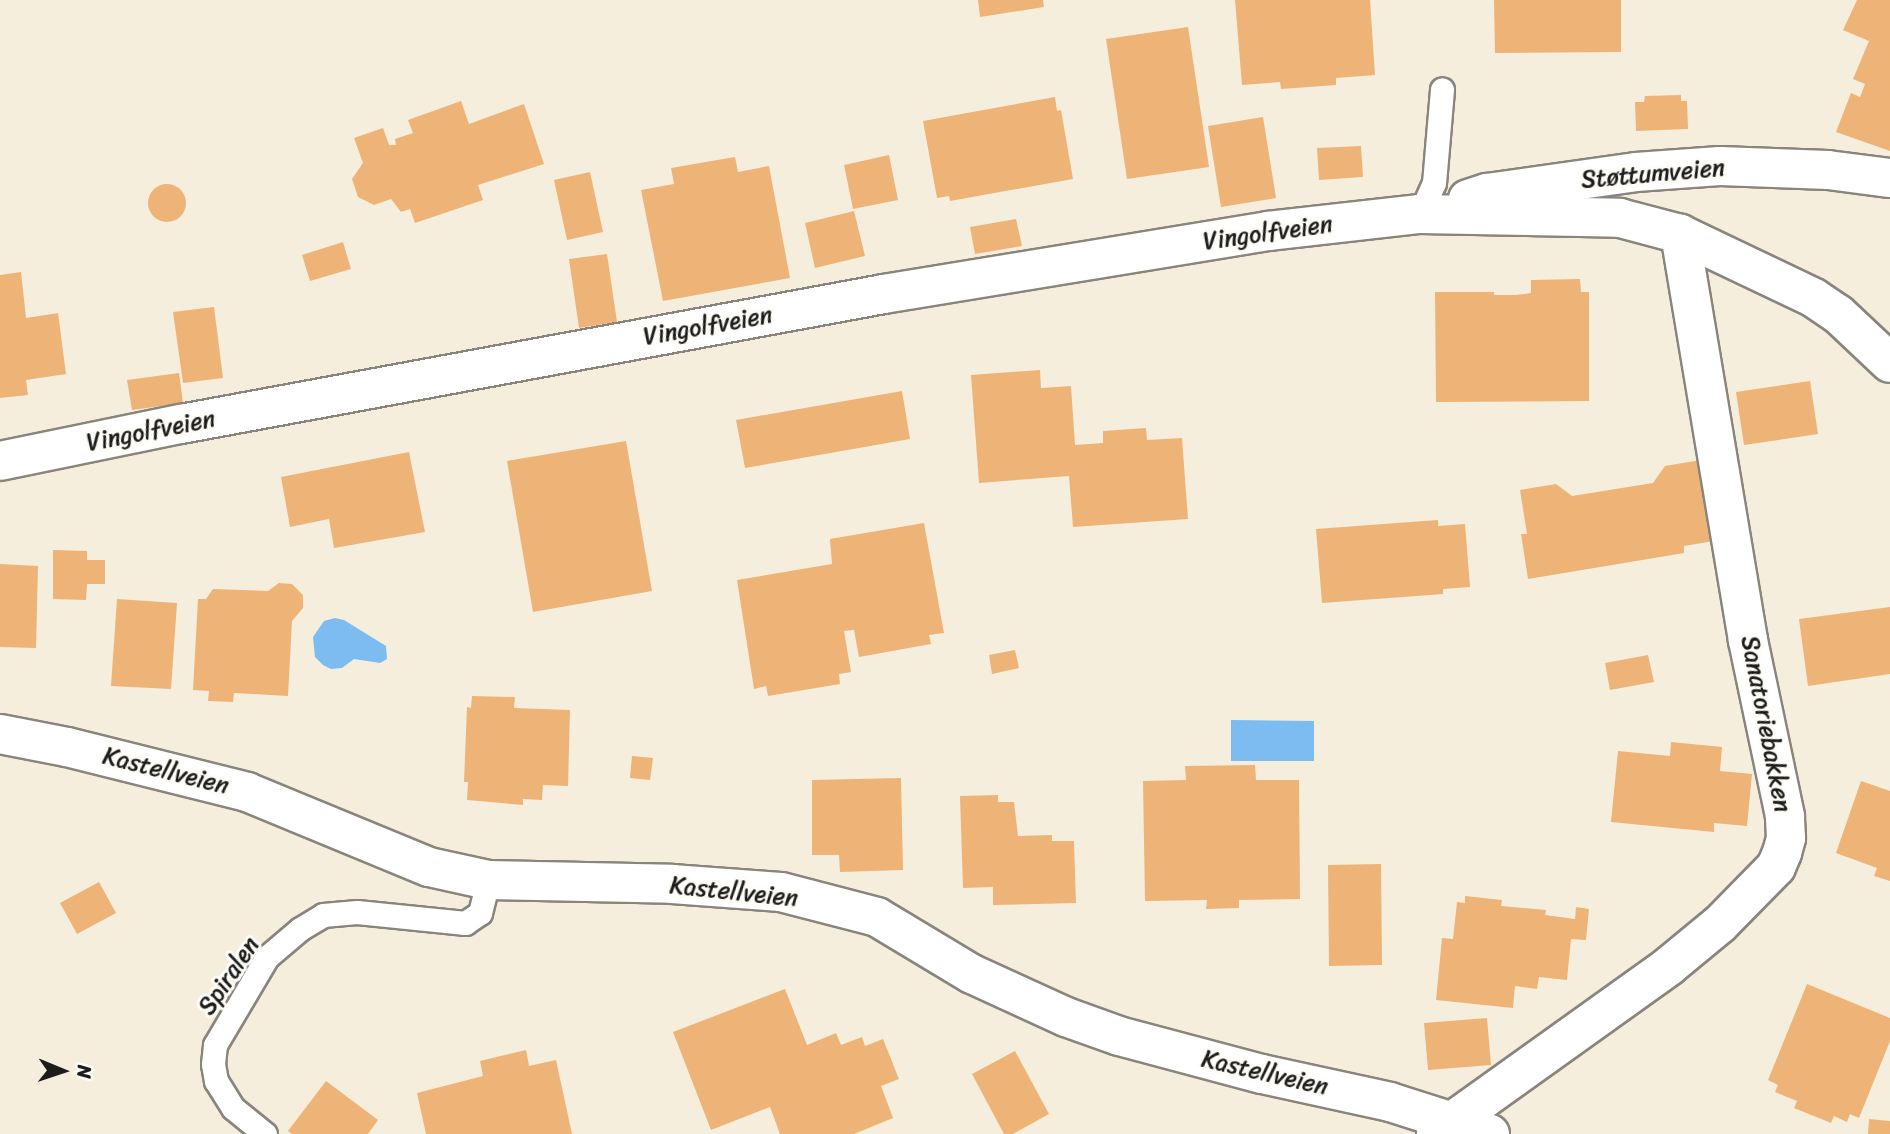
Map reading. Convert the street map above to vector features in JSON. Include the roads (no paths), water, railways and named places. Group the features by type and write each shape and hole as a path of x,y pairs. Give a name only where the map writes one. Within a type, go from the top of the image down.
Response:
{"street":[{"name":"Støttumveien","path":"1420,214 1487,193 1636,172 1720,166 1828,170 1890,178"},
{"name":"Vingolfveien","path":"0,461 181,424 884,294 1268,231 1420,214 1620,218 1680,234 1814,298 1839,314 1890,363"},
{"name":"Sanatoriebakken","path":"1443,1128 1669,966 1720,924 1776,867 1786,838 1785,816 1748,640 1680,234"},
{"name":"Kastellveien","path":"0,734 67,747 247,792 429,867 488,880 672,884 781,892 877,917 972,974 1066,1017 1119,1036 1262,1074 1390,1102 1443,1128 1490,1134"}],"lane":[{"path":"1420,214 1434,183 1442,89"},
{"name":"Spiralen","path":"265,1134 233,1108 216,1081 214,1064 215,1045 267,957 300,929 323,915 357,912 466,923 480,913 488,880"}],"water":[{"path":"335,618 344,620 386,646 387,659 380,663 354,659 342,668 331,669 323,665 315,657 313,637 324,621"},
{"path":"1231,720 1314,721 1314,761 1231,761"}]}
